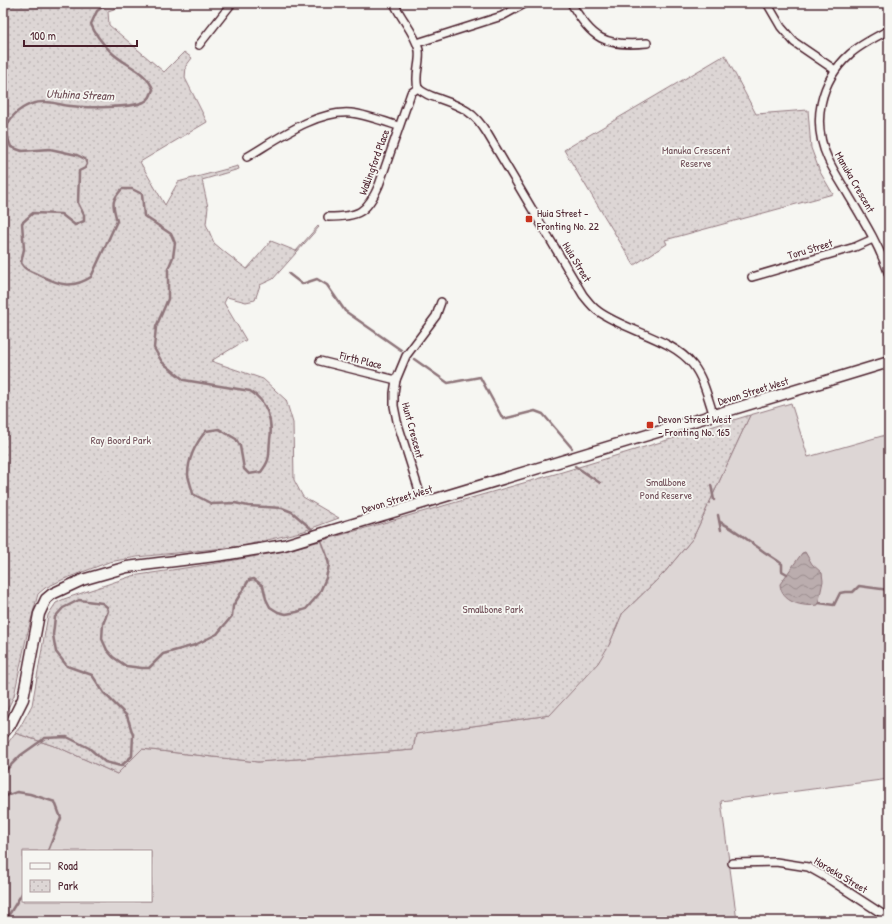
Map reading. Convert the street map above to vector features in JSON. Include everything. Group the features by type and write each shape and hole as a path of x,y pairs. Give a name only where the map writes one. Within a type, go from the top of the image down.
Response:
{"main road":[{"name":"Devon Street West","path":"3,733 10,725 23,699 39,614 44,603 52,594 65,587 82,580 127,567 245,552 284,545 889,362"}],"street":[{"path":"199,45 232,3"},
{"path":"394,3 417,43 420,58 416,76 418,88"},
{"path":"417,43 502,16 526,3"},
{"path":"571,3 591,31 600,37 622,45 647,43"},
{"path":"767,3 781,27 794,42 835,70"},
{"name":"Manuka Crescent","path":"889,30 851,53 835,70 824,92 819,116 822,143 834,170 866,223 881,253 889,274"},
{"name":"Wallingford Place","path":"328,217 353,216 368,206 375,196 410,93 418,88"},
{"name":"Huia Street","path":"418,88 428,95 459,105 474,115 487,133 583,296 597,311 673,348 686,357 694,365 701,377 714,416"},
{"path":"247,157 308,122 320,117 349,113 398,126"},
{"name":"Toru Street","path":"752,277 855,247 873,239"},
{"name":"Hunt Crescent","path":"423,503 397,421 394,406 396,380 406,356 436,316 441,302"},
{"name":"Firth Place","path":"320,360 396,380"},
{"name":"Horoeka Street","path":"732,863 776,862 808,867 887,917"}],"green space":[{"name":"Ray Boord Park","path":"3,3 131,3 108,11 109,25 164,72 184,52 192,58 186,66 185,78 207,122 140,162 165,205 178,182 238,166 239,169 202,180 208,207 206,224 214,243 247,269 271,241 296,251 318,226 319,227 273,279 260,285 255,300 246,302 227,297 224,303 246,340 211,361 263,379 286,400 293,423 294,480 303,497 339,518 304,531 243,546 137,557 109,562 45,588 38,594 26,639 14,696 3,718"},
{"name":"Manuka Crescent Reserve","path":"725,55 756,114 808,110 811,148 820,172 833,194 665,240 667,244 634,265 564,150"},
{"path":"791,403 808,457 889,434 889,779 721,801 737,921 3,921 3,750 15,733 60,748 117,774 142,749 258,762 413,750 416,734 550,715 609,645 622,614 664,573 693,538 750,415"},
{"name":"Smallbone Park","path":"750,415 693,538 664,573 622,614 609,645 598,663 550,715 416,734 413,750 258,762 142,749 117,774 60,748 15,733 32,705 48,615 56,603 64,599 132,576 285,551 562,472"}],"water":[{"path":"805,552 812,564 822,573 823,581 818,605 800,604 789,600 784,596 781,590 780,584 802,553"}],"waterway":[{"name":"Utuhina Stream","path":"108,3 97,11 91,24 95,32 116,57 145,77 153,89 148,100 138,104 108,107 87,107 40,102 28,105 13,116 7,126 6,131 11,147 22,151 50,149 77,155 85,159 87,164 85,168 79,171 78,203 84,215 84,221 75,225 61,214 33,213 22,223 24,249 21,263 25,268 52,281 65,284 84,281 91,277 117,221 114,207 116,197 122,189 132,189 142,194 144,216 171,234 175,243 173,257 168,269 168,299 156,327 154,348 162,362 184,380 250,391 256,395 265,406 271,426 269,456 267,463 261,472 249,474 244,469 240,446 236,439 219,429 206,431 196,446 189,463 188,475 193,494 212,504 235,503 248,506 282,508 292,512 315,532"},
{"path":"289,274 302,284 317,279 327,285 345,311 401,350"},
{"path":"414,359 448,383 480,377 503,419 535,411 543,414 572,448"},
{"path":"575,466 600,483"},
{"path":"711,485 714,500"},
{"path":"718,515 721,530"},
{"path":"720,522 736,531 782,564 782,571 787,574"},
{"name":"Utuhina Stream","path":"3,773 21,755 45,738 67,737 89,748 105,762 121,766 132,756 133,735 127,716 104,693 92,675 67,666 56,652 53,635 55,617 63,608 79,600 102,603 107,607 108,611 103,624 102,639 107,650 113,657 126,666 149,668 163,654 195,645 217,634 232,616 233,606 249,580 254,579 263,586 266,599 270,607 278,612 286,614 306,609 319,594 326,578 329,565 320,538"},
{"path":"819,603 834,605 840,593 853,592 859,586 889,590"},
{"name":"Utuhina Stream","path":"3,797 17,792 30,794 55,802 61,818 48,850"},
{"name":"Utuhina Stream","path":"5,921 22,894"}],"place":[{"name":"Huia Street - Fronting No. 22","path":"529,219"},
{"name":"Devon Street West - Fronting No. 165","path":"650,425"}],"park label":[{"name":"Smallbone Pond Reserve","path":"666,488"}]}
